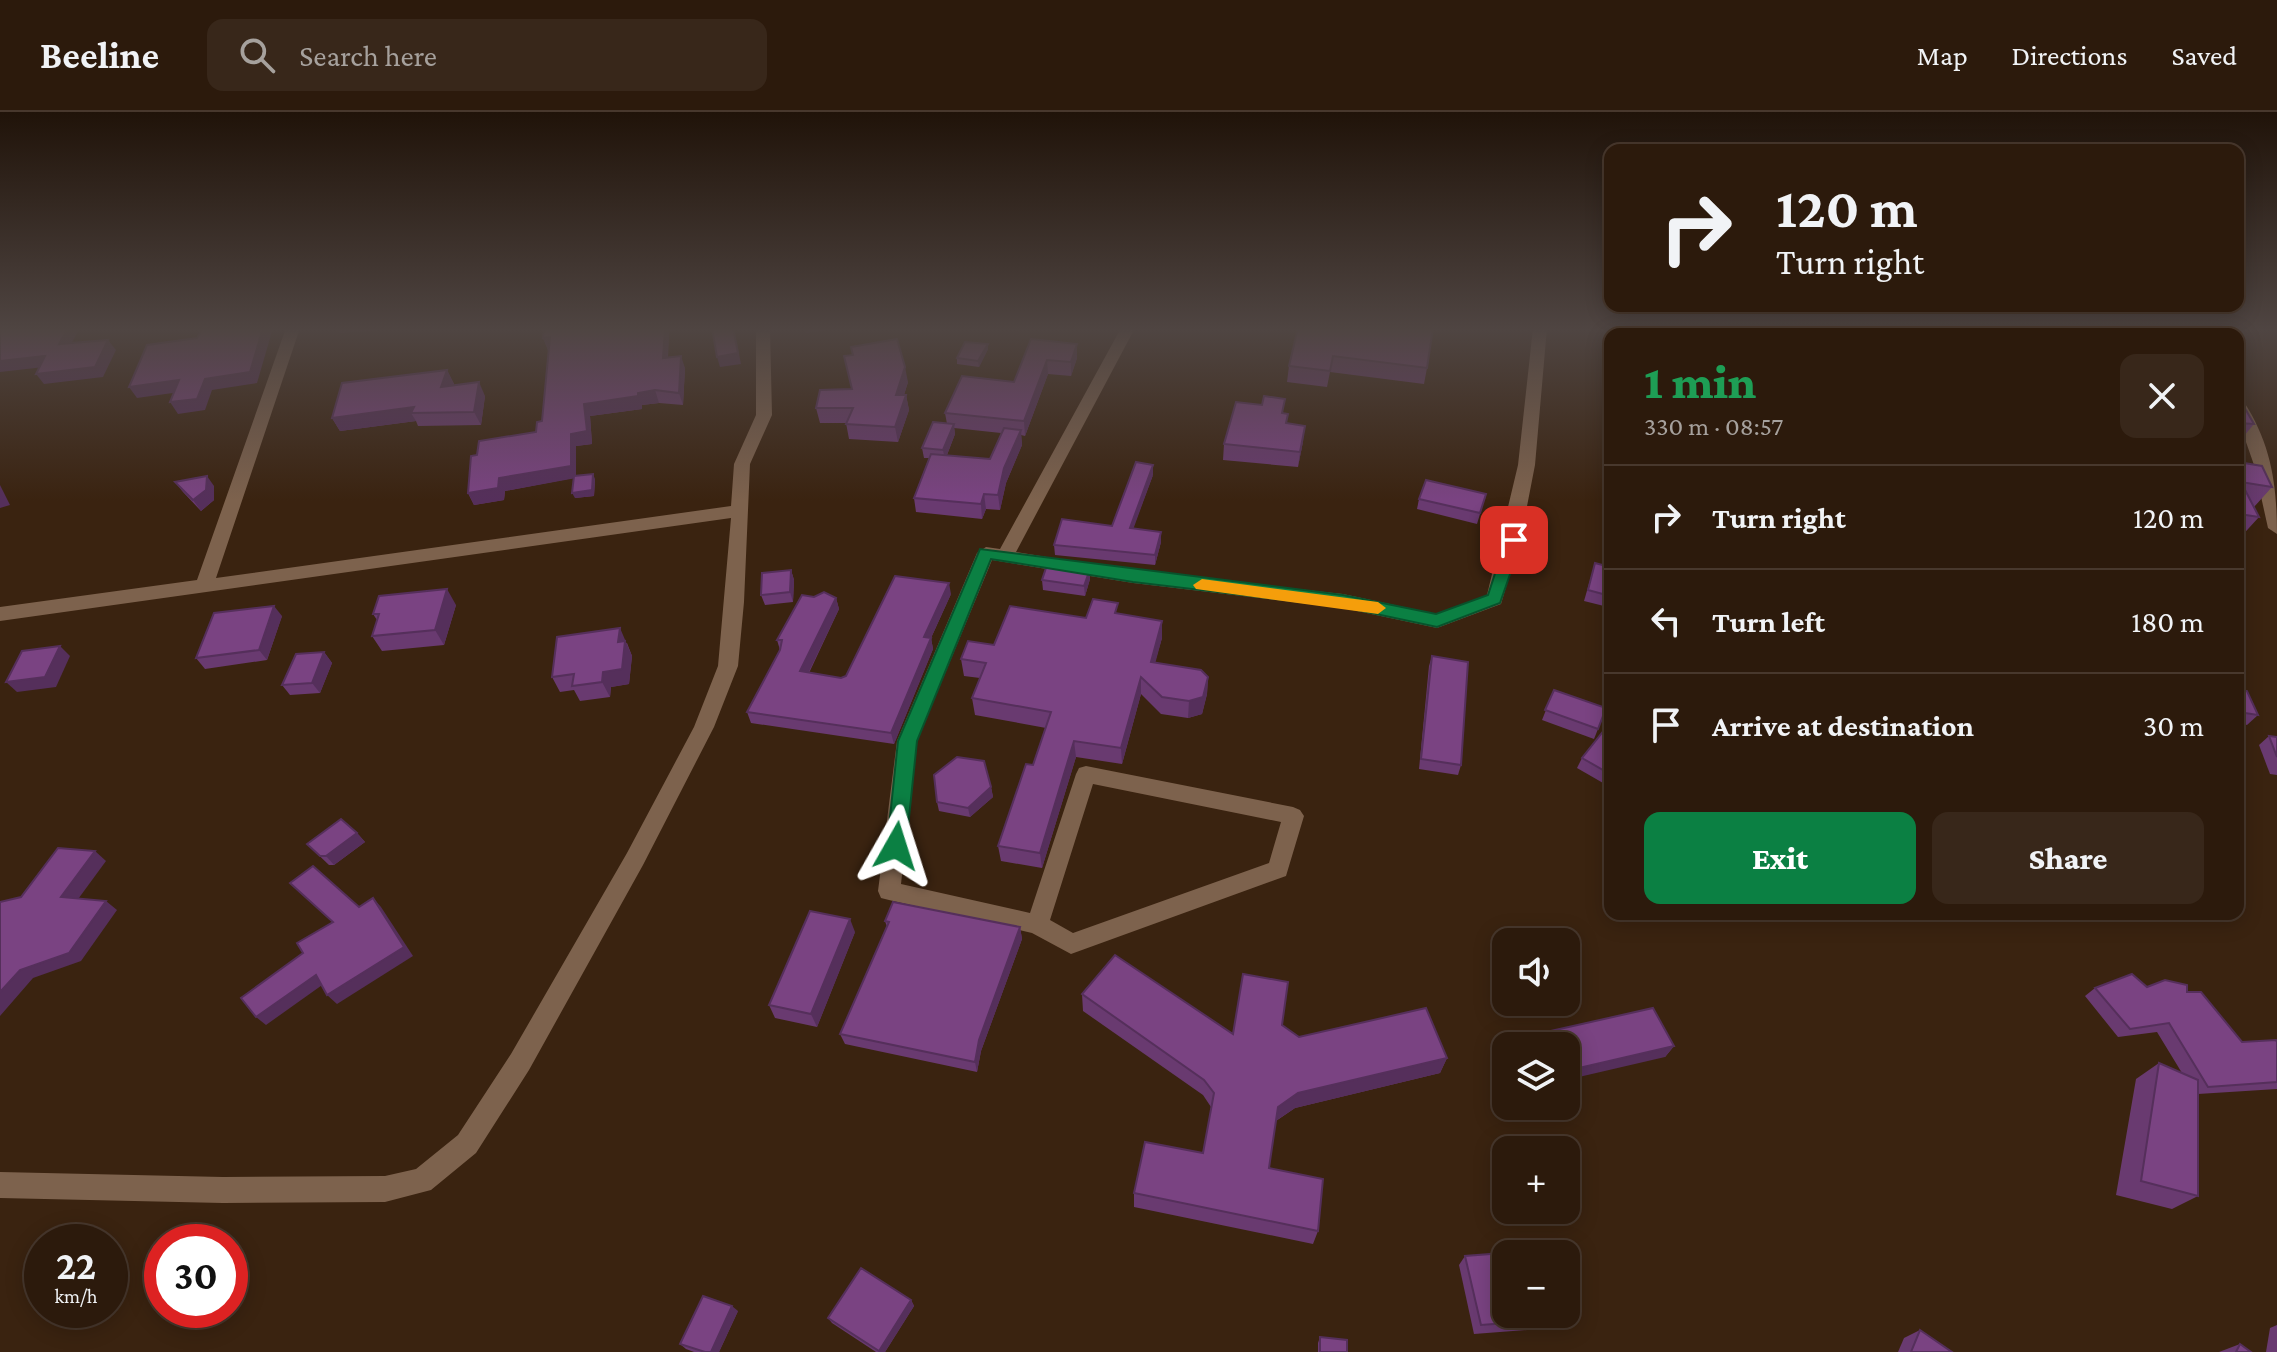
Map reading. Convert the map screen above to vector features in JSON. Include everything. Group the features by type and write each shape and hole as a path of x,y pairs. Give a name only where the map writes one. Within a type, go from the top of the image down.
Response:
{"street":[{"path":"204,585 273,386"},
{"path":"0,1185 223,1190 385,1189 422,1181 467,1144 543,1021 635,859 704,727 728,666 742,464 764,415 764,386"},
{"path":"1005,556 1097,386"},
{"path":"1037,924 1086,774 1293,816 1278,869 1071,944 1037,924 889,891 907,741 986,553 1133,577 1343,601 1437,621 1495,599 1514,540 1534,432 1537,386"},
{"path":"2244,415 2262,456 2277,528"},
{"path":"0,614 740,511"}],"building":[{"path":"177,386 202,386 197,399 170,402"},
{"path":"341,386 478,386 474,412 411,413 414,407 332,418"},
{"path":"545,386 679,386 679,393 655,390 638,393 638,396 584,404 587,431 571,434 571,466 499,478 498,488 468,493 471,456 477,455 479,441 536,432 537,422 542,421"},
{"path":"851,386 899,386 896,395 906,395 895,427 846,424 853,408 816,408 820,390 852,389"},
{"path":"957,386 1037,386 1024,421 945,413"},
{"path":"1264,396 1285,399 1282,413 1288,414 1286,423 1305,426 1300,452 1224,444 1236,402 1262,405"},
{"path":"2244,407 2254,424 2244,423"},
{"path":"933,422 954,424 943,450 922,448"},
{"path":"1004,428 1021,430 1004,468 998,495 984,494 981,504 914,498 931,454 990,459"},
{"path":"1136,462 1153,465 1130,528 1161,532 1155,555 1054,545 1062,519 1112,526"},
{"path":"2244,463 2262,466 2272,487 2244,482"},
{"path":"593,474 592,490 572,493 574,476"},
{"path":"207,476 206,490 193,500 175,482"},
{"path":"1426,480 1486,494 1480,513 1419,499"},
{"path":"2244,488 2259,517 2244,515"},
{"path":"1048,562 1090,569 1084,586 1042,580"},
{"path":"1595,563 1604,565 1604,594 1588,590"},
{"path":"791,570 790,592 761,595 762,573"},
{"path":"895,576 949,583 924,637 931,638 891,733 747,712 780,650 782,640 777,640 802,595 814,597 824,592 836,598 800,671 841,678 846,676"},
{"path":"447,589 435,630 372,636 379,614 373,614 379,596"},
{"path":"1093,599 1118,603 1115,613 1162,621 1151,662 1201,670 1208,677 1203,697 1189,701 1162,697 1141,677 1121,748 1074,741 1040,853 998,846 1026,764 1033,765 1051,712 972,698 986,663 961,659 968,641 994,645 1010,606 1086,618"},
{"path":"274,606 259,650 196,658 214,613"},
{"path":"620,628 618,642 625,641 622,669 603,672 602,682 572,686 574,674 552,677 557,637"},
{"path":"60,646 45,677 6,682 22,651"},
{"path":"324,652 312,683 282,685 296,654"},
{"path":"1432,656 1468,662 1461,765 1421,759"},
{"path":"1554,690 1604,707 1604,713 1598,729 1545,710"},
{"path":"2244,690 2247,691 2258,715 2244,713"},
{"path":"1604,730 1604,771 1582,758"},
{"path":"2269,736 2277,737 2277,757"},
{"path":"957,757 984,761 991,787 968,808 937,802 934,775"},
{"path":"341,819 357,833 326,856 320,856 307,844"},
{"path":"58,848 95,851 61,897 106,901 69,953 20,970 0,992 0,902 21,897"},
{"path":"313,866 359,907 373,898 404,947 327,995 316,975 256,1017 241,998 303,953 297,943 333,922 290,883"},
{"path":"893,902 1020,927 979,1040 975,1062 840,1034 889,922 885,921"},
{"path":"810,911 850,919 811,1014 769,1005"},
{"path":"1115,955 1233,1034 1243,974 1288,982 1282,1025 1299,1037 1426,1008 1447,1058 1298,1093 1278,1107 1269,1168 1323,1179 1318,1231 1134,1193 1145,1142 1203,1153 1214,1093 1204,1080 1082,994"},
{"path":"2132,974 2147,987 2165,980 2187,985 2187,992 2201,992 2242,1042 2276,1040 2277,1082 2208,1087 2169,1023 2130,1029 2095,988"},
{"path":"1653,1008 1674,1046 1580,1068 1580,1032 1546,1032"},
{"path":"2159,1063 2198,1080 2198,1196 2141,1181"},
{"path":"1492,1254 1492,1324 1481,1325 1465,1256"},
{"path":"861,1268 911,1300 879,1351 828,1318"},
{"path":"703,1296 732,1306 711,1352 680,1344"},
{"path":"1920,1330 1952,1352 1911,1352"},
{"path":"1320,1337 1347,1340 1347,1352 1320,1352"},
{"path":"2240,1344 2251,1352 2236,1352"}],"slow traffic":[{"path":"1202,585 1343,601 1378,608"}],"route":[{"path":"896,846 907,741 986,553 1133,577 1343,601 1437,621 1495,599 1514,540"}]}
